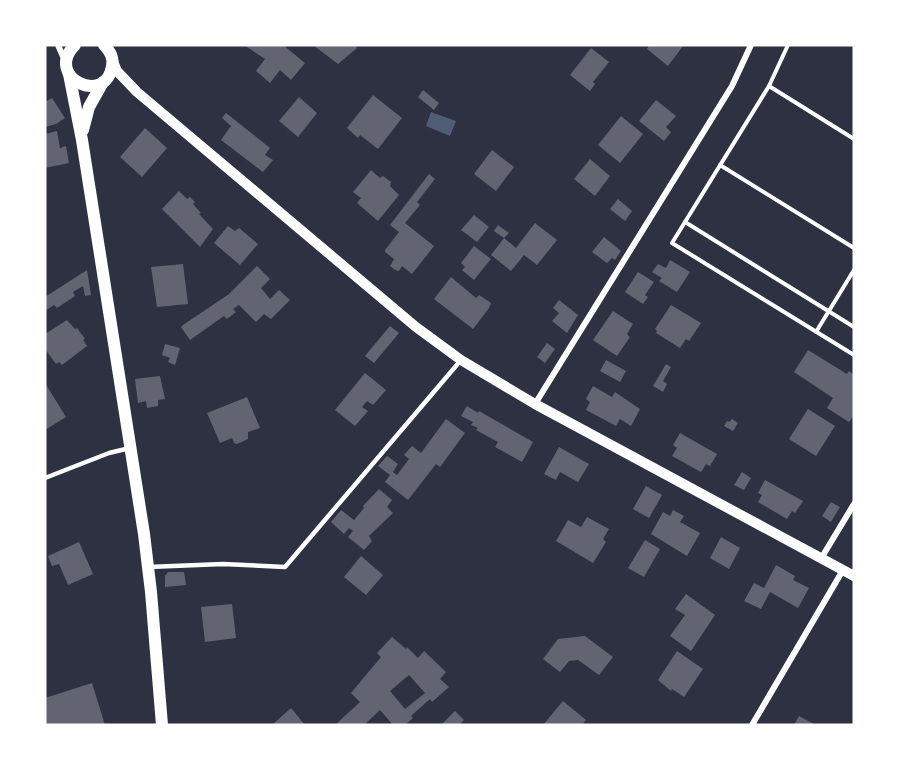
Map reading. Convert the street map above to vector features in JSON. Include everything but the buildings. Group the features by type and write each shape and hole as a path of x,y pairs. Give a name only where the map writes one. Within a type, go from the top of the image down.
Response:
{"main road":[{"path":"75,45 69,50 67,68 82,140 148,567 162,725"},
{"path":"82,140 86,116 112,69 113,61 106,46"},
{"path":"67,68 77,83 83,86 96,85 104,81"}],"street":[{"path":"58,45 67,68"},
{"path":"535,404 732,86 751,45"},
{"path":"113,61 117,71 137,92 416,327 461,360 535,404 854,576"},
{"path":"104,81 117,82 137,92"},
{"path":"822,557 854,504"},
{"path":"752,725 843,570"}],"lane":[{"path":"148,567 223,564 285,567 461,360"},
{"path":"45,478 109,453 130,448"}],"path":[{"path":"788,45 769,86 672,243 854,355"},
{"path":"769,86 854,139"},
{"path":"720,165 854,248"},
{"path":"685,222 854,327"},
{"path":"816,332 854,270"}],"water":[{"path":"431,112 456,121 450,136 426,126"}]}
